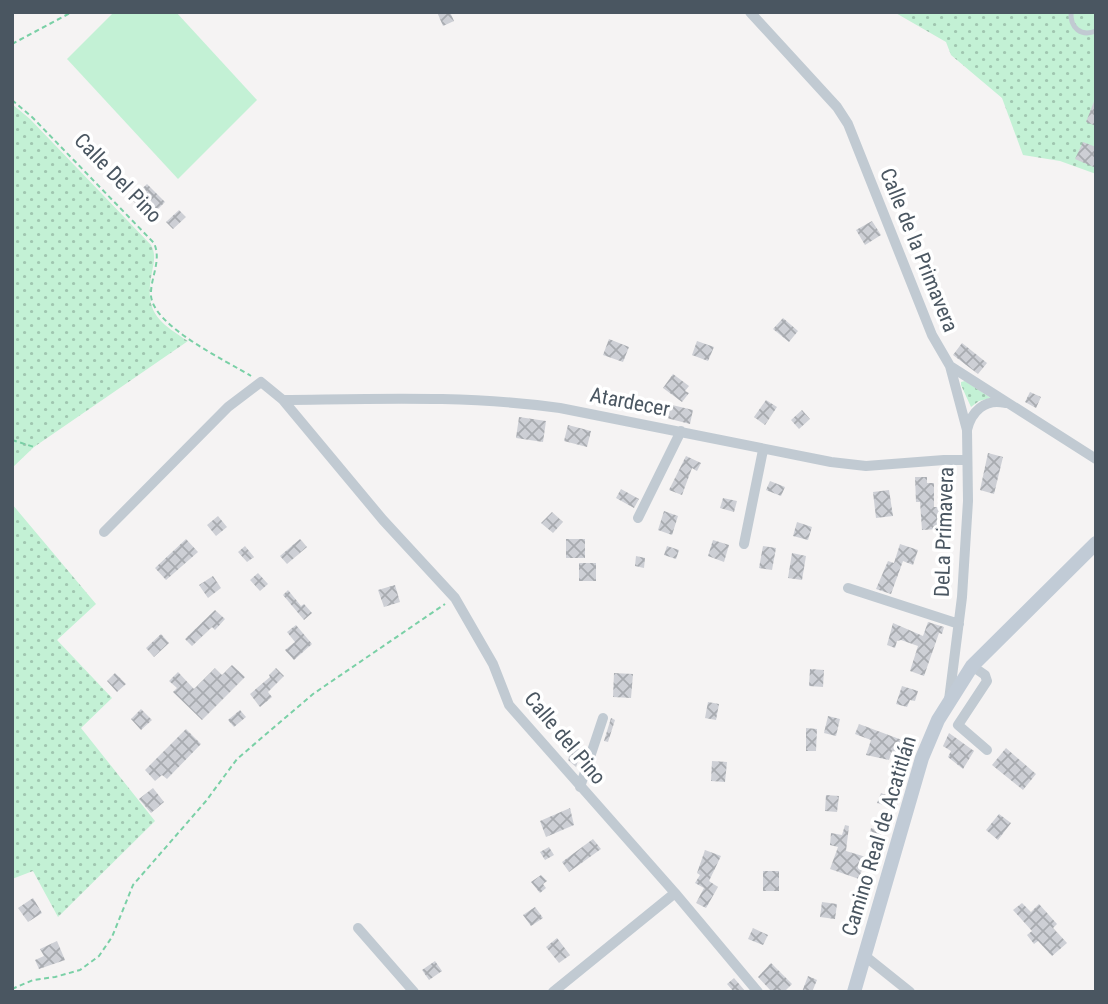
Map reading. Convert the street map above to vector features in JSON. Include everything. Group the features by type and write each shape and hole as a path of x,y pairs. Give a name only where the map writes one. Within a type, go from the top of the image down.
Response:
{"main road":[{"name":"Camino Real de Acatitlán","path":"854,992 922,758 949,700 972,666 997,639 1096,543"}],"street":[{"name":"Calle de la Primavera","path":"750,12 844,116 932,335 950,366 1096,459"},
{"name":"DeLa Primavera","path":"949,700 959,624 968,500 967,430 950,366"},
{"path":"104,533 228,407 261,382 283,400"},
{"name":"Atardecer","path":"283,400 438,398 517,402 681,431 763,450 866,466 967,460"},
{"name":"Calle del Pino","path":"283,400 383,520 455,598 493,664 509,705 675,893 758,992"},
{"path":"967,430 975,412 985,404 998,401 1014,407"},
{"path":"638,517 681,431"},
{"path":"744,544 763,450"},
{"path":"848,588 959,624"},
{"path":"972,666 985,675 987,681 958,725 987,750"},
{"path":"580,787 603,718"},
{"path":"554,992 675,893"},
{"path":"358,928 414,992"},
{"path":"865,956 910,992"}],"lane":[{"path":"1071,12 1072,23 1078,30 1086,33 1096,31"}],"path":[{"path":"12,44 72,12"},
{"name":"Calle Del Pino","path":"12,100 32,117 154,243 158,255 151,294 156,310 162,317 199,346 261,382"},
{"path":"12,440 34,447"},
{"path":"12,989 33,980 80,970 99,956 112,937 133,885 206,801 237,759 313,694 455,598"}],"green space":[{"path":"114,12 176,12 257,100 178,179 67,59"},
{"path":"894,12 1096,12 1096,174 1060,161 1023,155 1002,98 951,55 946,42"},
{"path":"12,104 30,119 151,245 154,258 150,296 155,314 188,341 34,447 12,468"},
{"path":"965,381 991,398 979,401 971,407 961,385 961,382"},
{"path":"12,504 96,604 57,640 112,698 81,728 155,821 58,917 33,871 12,879"}],"building":[{"path":"437,12 450,12 454,21 443,26"},
{"path":"1096,99 1096,126 1086,122"},
{"path":"1083,142 1096,147 1096,168 1075,159"},
{"path":"147,184 165,202 150,217 131,199"},
{"path":"179,210 186,217 173,229 166,222"},
{"path":"872,221 881,235 865,245 856,230"},
{"path":"783,318 798,331 789,342 773,329"},
{"path":"609,339 629,347 623,362 603,355"},
{"path":"697,341 714,347 708,361 692,355"},
{"path":"962,343 987,363 978,374 953,355"},
{"path":"673,374 689,386 685,391 689,393 682,402 663,388"},
{"path":"1030,392 1041,397 1036,408 1025,402"},
{"path":"647,399 693,410 690,424 643,412"},
{"path":"766,400 777,407 765,425 754,417"},
{"path":"802,410 810,419 799,429 791,420"},
{"path":"519,417 546,421 543,442 516,438"},
{"path":"568,425 591,431 587,447 564,441"},
{"path":"988,453 1003,457 994,494 980,490"},
{"path":"686,456 701,463 697,471 692,468 682,495 669,490"},
{"path":"915,477 927,477 927,483 934,483 934,507 939,507 940,529 922,530 920,502 916,502"},
{"path":"770,481 785,487 781,496 766,490"},
{"path":"621,489 639,499 634,508 616,498"},
{"path":"889,490 893,516 876,518 873,492"},
{"path":"723,498 737,501 734,512 720,508"},
{"path":"664,511 678,516 672,535 658,530"},
{"path":"552,512 563,522 553,533 541,523"},
{"path":"218,516 227,527 216,536 207,525"},
{"path":"797,522 812,527 808,540 793,536"},
{"path":"186,539 198,552 166,580 155,568"},
{"path":"300,539 307,547 287,564 280,556"},
{"path":"566,539 585,539 585,558 566,558"},
{"path":"713,540 729,545 724,562 708,556"},
{"path":"900,544 918,550 913,565 903,561 891,594 876,589 888,561 894,563"},
{"path":"245,546 254,557 247,562 238,552"},
{"path":"667,546 679,550 676,559 664,555"},
{"path":"763,546 776,548 772,570 759,568"},
{"path":"792,553 806,556 802,580 788,578"},
{"path":"636,556 645,558 644,568 635,566"},
{"path":"579,563 596,563 596,581 579,581"},
{"path":"258,573 268,584 260,591 250,580"},
{"path":"213,576 221,588 208,598 199,585"},
{"path":"395,585 400,602 384,607 378,590"},
{"path":"288,590 301,606 304,604 312,613 304,620 283,595"},
{"path":"215,610 225,619 215,630 212,627 192,646 185,639"},
{"path":"928,622 944,627 942,634 939,633 924,676 910,671 918,646 901,640 897,641 895,648 887,645 893,623 923,636"},
{"path":"296,625 312,644 294,660 285,650 295,642 287,632"},
{"path":"161,634 169,643 154,657 146,648"},
{"path":"232,665 245,677 202,720 173,692 177,688 169,681 178,672 194,689 215,668 222,675"},
{"path":"276,668 284,676 268,692 272,697 260,707 250,694 270,677"},
{"path":"810,669 824,670 823,687 809,686"},
{"path":"115,673 126,684 117,692 107,681"},
{"path":"614,673 633,674 631,698 613,697"},
{"path":"902,686 918,691 915,701 910,700 907,707 896,704"},
{"path":"708,702 719,704 716,720 705,718"},
{"path":"141,709 152,720 141,730 131,719"},
{"path":"240,710 246,717 234,727 228,720"},
{"path":"828,716 840,719 836,736 824,733"},
{"path":"611,718 615,720 608,742 604,741"},
{"path":"859,724 902,740 897,753 892,751 889,760 866,755 871,740 855,734"},
{"path":"806,728 817,729 816,751 806,751"},
{"path":"186,729 201,744 167,779 162,775 155,781 145,770"},
{"path":"949,733 974,751 963,769 948,757 951,751 943,746"},
{"path":"572,747 582,750 576,767 568,760"},
{"path":"1006,748 1036,774 1023,790 992,765"},
{"path":"712,761 727,762 725,782 711,781"},
{"path":"153,788 164,802 151,813 139,799"},
{"path":"881,793 899,800 896,809 877,803"},
{"path":"826,795 839,796 837,812 825,811"},
{"path":"570,808 574,825 546,837 540,821"},
{"path":"999,814 1011,823 998,840 986,830"},
{"path":"845,825 849,826 846,851 866,857 859,879 830,869 838,847 830,845 831,833 842,835"},
{"path":"871,828 882,831 880,839 869,837"},
{"path":"593,839 601,849 569,872 562,862"},
{"path":"549,847 554,855 545,860 540,852"},
{"path":"705,850 721,856 709,881 718,887 706,908 696,903 704,888 695,883 700,875 697,873"},
{"path":"763,871 779,871 779,891 763,891"},
{"path":"541,875 547,881 543,884 546,888 540,893 531,882"},
{"path":"33,898 42,913 28,922 18,908"},
{"path":"822,902 837,904 835,919 820,917"},
{"path":"1022,903 1031,912 1039,904 1057,924 1053,928 1067,943 1052,956 1038,941 1034,944 1027,935 1032,931 1013,910"},
{"path":"535,907 543,918 531,926 523,915"},
{"path":"753,928 768,935 763,945 748,939"},
{"path":"557,938 570,955 559,963 546,947"},
{"path":"57,941 65,960 39,969 35,960 44,956 40,949"},
{"path":"435,961 442,971 429,980 422,970"},
{"path":"771,963 792,984 784,992 772,992 758,977"},
{"path":"808,976 817,980 812,992 802,992"},
{"path":"734,978 746,992 734,992 727,984"}]}
